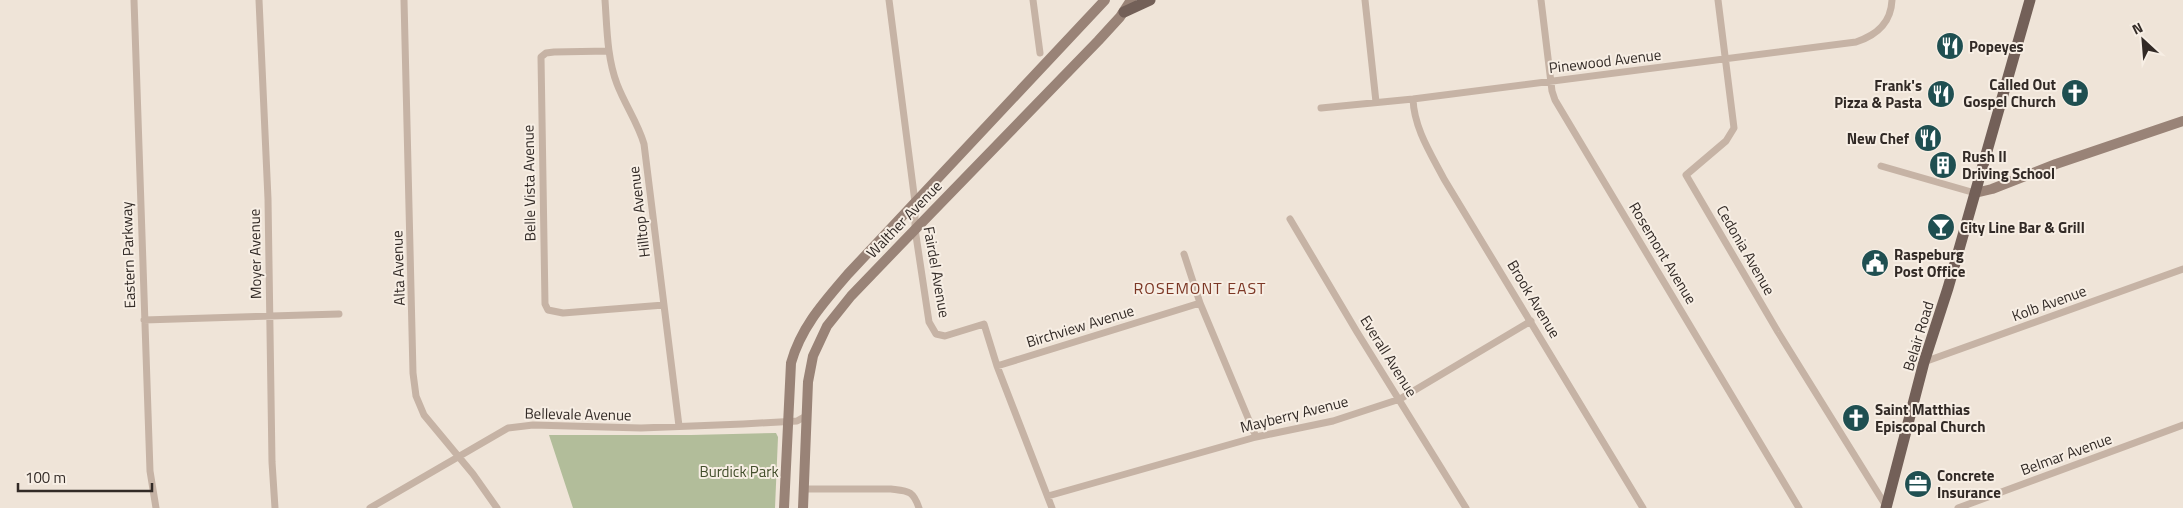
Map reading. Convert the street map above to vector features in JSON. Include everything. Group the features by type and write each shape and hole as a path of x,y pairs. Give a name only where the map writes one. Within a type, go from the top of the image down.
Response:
{"main road":[{"name":"Walther Avenue","path":"784,508 791,363 801,334 823,302 1105,0"},
{"name":"Walther Avenue","path":"803,508 808,382 823,333 851,296 1098,41 1124,12 1132,0"},
{"path":"1124,12 1150,0"},
{"name":"Belair Road","path":"1886,507 1924,362 2030,0"},
{"path":"1975,193 1992,189 2056,164 2183,121"}],"street":[{"name":"Eastern Parkway","path":"134,0 150,471 156,508"},
{"name":"Moyer Avenue","path":"259,0 268,199 272,462 275,508"},
{"name":"Alta Avenue","path":"404,0 414,386 418,405 424,415 459,457 497,508"},
{"name":"Hilltop Avenue","path":"605,0 609,51 618,87 639,127 644,144 679,426"},
{"name":"Fairdel Avenue","path":"889,0 915,202 914,229 929,322 936,334 945,336 984,324 997,366 1052,508"},
{"path":"1034,0 1040,53"},
{"path":"1365,0 1376,102"},
{"name":"Rosemont Avenue","path":"1541,0 1554,100 1799,508"},
{"name":"Cedonia Avenue","path":"1718,0 1734,128 1726,141 1686,175 1778,332 1886,507"},
{"name":"Pinewood Avenue","path":"1321,108 1551,82 1856,42 1871,36 1886,22 1890,16 1892,0"},
{"name":"Belle Vista Avenue","path":"609,51 554,52 543,55 540,62 545,304 548,310 555,312 584,312 664,305"},
{"name":"Brook Avenue","path":"1413,99 1414,114 1428,148 1444,179 1643,508"},
{"path":"1881,166 1975,193"},
{"name":"Everall Avenue","path":"1290,218 1357,332 1466,508"},
{"path":"1184,254 1200,303 1256,437"},
{"name":"Kolb Avenue","path":"1924,362 2183,269"},
{"name":"Birchview Avenue","path":"997,366 1200,303"},
{"path":"144,320 339,314"},
{"name":"Mayberry Avenue","path":"1048,496 1256,437 1333,421 1400,399 1530,321"},
{"name":"Bellevale Avenue","path":"370,508 508,428 524,425 641,428 788,422 797,421 806,416"},
{"name":"Belmar Avenue","path":"1958,508 2183,425"},
{"path":"805,490 891,488 911,493 916,498 919,508"}],"green space":[{"name":"Burdick Park","path":"776,433 778,437 775,508 573,508 549,435 691,435"}],"place":[{"name":"Popeyes","path":"1950,46"},
{"name":"Called Out Gospel Church","path":"2075,93"},
{"name":"Frank's Pizza & Pasta","path":"1941,94"},
{"name":"New Chef","path":"1928,138"},
{"name":"Rush II Driving School","path":"1943,165"},
{"name":"City Line Bar & Grill","path":"1941,227"},
{"name":"Raspeburg Post Office","path":"1875,263"},
{"name":"Saint Matthias Episcopal Church","path":"1856,418"},
{"name":"Concrete Insurance","path":"1918,484"}],"district":[{"name":"ROSEMONT EAST","path":"1200,288"}]}
